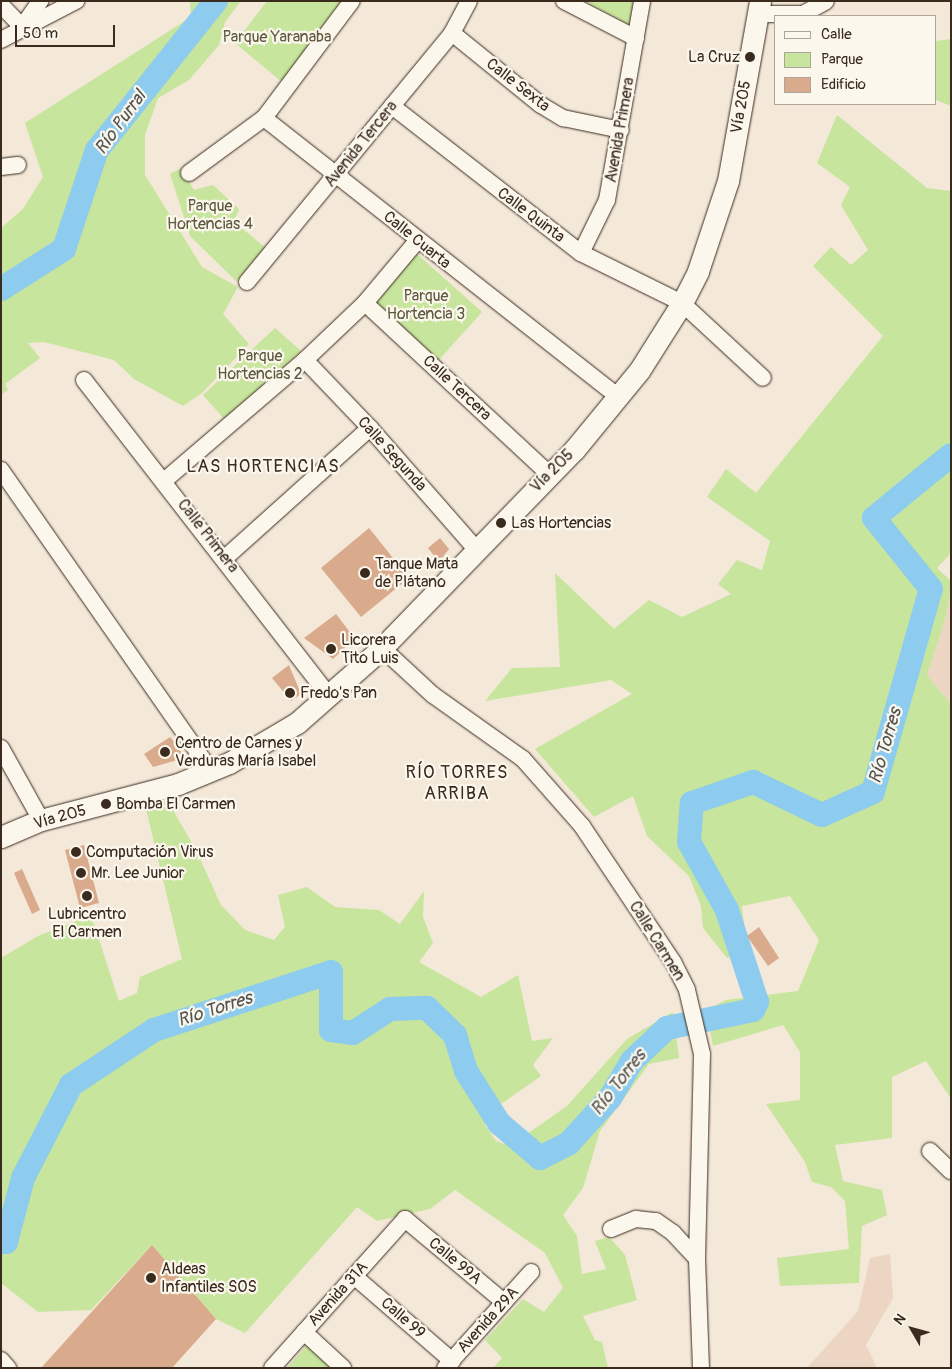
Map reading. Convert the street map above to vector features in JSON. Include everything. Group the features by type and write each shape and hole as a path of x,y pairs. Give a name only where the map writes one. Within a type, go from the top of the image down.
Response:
{"main road":[{"name":"Vía 205","path":"1,837 41,820 160,790 211,771 297,723 382,648 549,474 619,397 682,303 714,230 728,181 758,8"}],"street":[{"path":"22,26 40,1"},
{"path":"1,40 22,26 76,1"},
{"path":"189,173 264,118 352,1"},
{"name":"Avenida Tercera","path":"247,282 452,33 469,1"},
{"path":"564,1 636,38"},
{"name":"Avenida Primera","path":"581,253 607,200 642,1"},
{"path":"758,8 803,14 826,1"},
{"path":"1,5 22,26"},
{"name":"Calle Sexta","path":"452,33 548,109 563,118 620,130"},
{"name":"Calle Quinta","path":"392,106 581,253 682,303 763,378"},
{"name":"Calle Cuarta","path":"264,118 417,242 619,397"},
{"path":"1,166 18,165"},
{"path":"165,480 305,360 365,303 417,242"},
{"name":"Calle Tercera","path":"365,303 549,474"},
{"name":"Calle Segunda","path":"305,360 370,428 476,549"},
{"name":"Calle Primera","path":"84,380 165,480 328,694"},
{"path":"224,558 370,428"},
{"path":"1,470 211,771"},
{"name":"Calle Carmen","path":"382,648 433,695 523,760 582,826 673,962 694,1012 701,1045 697,1259 701,1368"},
{"path":"1,748 41,820"},
{"path":"930,1152 951,1171"},
{"name":"Avenida 31A","path":"275,1367 405,1219"},
{"name":"Calle 99A","path":"405,1219 504,1302"},
{"path":"611,1229 636,1219 656,1221 673,1233 697,1259"},
{"name":"Avenida 29A","path":"449,1364 531,1272"},
{"name":"Calle 99","path":"354,1276 449,1364"},
{"path":"304,1332 343,1368"},
{"path":"1,1360 8,1368"}],"shaded area":[{"path":"951,590 951,704 927,675 945,620"},
{"path":"890,1254 893,1298 866,1345 877,1368 807,1368 858,1311 870,1258"}],"green space":[{"path":"190,1 241,1 225,22 219,45 189,80 158,98 145,135 145,175 202,267 238,287 223,314 249,344 202,393 183,406 134,379 114,360 44,342 28,343 40,358 5,384 8,390 1,395 1,228 23,209 43,177 25,123 191,17"},
{"name":"Parque Yaranaba","path":"267,1 341,1 282,82 235,43"},
{"path":"585,1 634,1 631,26"},
{"path":"951,39 951,106 937,100 937,41"},
{"path":"837,115 927,188 951,191 951,553 937,568 951,581 951,590 945,620 927,675 951,704 951,1099 926,1061 892,1077 892,1138 835,1145 843,1181 882,1190 887,1215 862,1226 859,1283 780,1286 777,1258 849,1249 845,1201 831,1187 812,1182 805,1162 766,1104 800,1100 800,1052 783,1025 713,1046 706,1010 726,1000 798,991 819,940 790,896 742,906 747,952 727,958 703,928 701,906 689,876 647,836 633,796 594,817 535,749 632,694 611,680 485,701 512,668 560,667 555,573 614,629 649,600 682,617 731,594 718,584 737,560 762,570 770,541 707,497 726,469 756,493 883,336 813,266 831,247 851,265 868,250 841,205 850,187 817,163"},
{"name":"Parque Hortencias 4","path":"181,168 194,190 213,185 239,209 234,222 265,247 237,282 190,236 170,174"},
{"name":"Parque Hortencia 3","path":"416,253 482,312 438,361 374,300"},
{"name":"Parque Hortencias 2","path":"275,328 301,351 224,419 203,395"},
{"path":"166,798 197,852 221,905 245,930 274,940 285,927 278,895 307,887 335,907 379,910 400,924 424,891 423,917 433,943 419,962 481,997 518,975 532,1041 553,1038 533,1065 541,1076 501,1104 485,1125 496,1141 510,1146 567,1106 627,1039 673,1012 679,1058 649,1064 600,1131 583,1188 563,1215 577,1236 582,1274 606,1269 595,1241 609,1237 625,1255 637,1300 583,1316 595,1340 602,1342 608,1368 493,1368 502,1358 485,1340 523,1299 544,1312 563,1288 545,1253 455,1190 430,1209 377,1221 357,1207 245,1333 216,1319 152,1245 91,1310 38,1312 1,1283 1,958 38,936 91,915 119,1001 137,993 140,977 182,959 145,805"},
{"path":"308,1344 334,1368 287,1368"}],"building":[{"name":"Tanque Mata de Plátano","path":"369,528 409,578 361,617 321,568"},
{"path":"440,538 449,549 439,562 428,548"},
{"path":"336,614 355,639 333,659 304,638"},
{"path":"289,665 301,694 291,701 272,678"},
{"name":"Centro de Carnes y Verduras María Isabel","path":"170,737 181,749 181,759 153,767 144,754"},
{"path":"84,845 99,903 80,908 65,850"},
{"path":"22,869 40,910 32,914 14,873"},
{"path":"759,927 779,958 768,966 747,936"},
{"name":"Aldeas Infantiles SOS","path":"152,1245 216,1319 172,1368 41,1368"}],"waterway":[{"name":"Río Purral","path":"1,289 64,249 97,150 216,1"},
{"name":"Río Torres","path":"1,1242 6,1242 23,1178 71,1085 154,1030 331,972 331,1030 353,1033 390,1009 427,1008 455,1035 466,1071 499,1123 540,1158 569,1143 610,1098 632,1061 667,1028 753,1010 757,1002 727,910 689,842 692,803 753,782 822,815 873,792 931,589 874,518 951,455"}],"place":[{"name":"La Cruz","path":"750,57"},
{"name":"Las Hortencias","path":"501,523"},
{"name":"Tanque Mata de Plátano","path":"365,573"},
{"name":"Licorera Tito Luis","path":"331,649"},
{"name":"Fredo's Pan","path":"290,693"},
{"name":"Centro de Carnes y Verduras María Isabel","path":"165,752"},
{"name":"Bomba El Carmen","path":"106,804"},
{"name":"Computación Virus","path":"76,852"},
{"name":"Mr. Lee Junior","path":"81,873"},
{"name":"Lubricentro El Carmen","path":"87,896"},
{"name":"Aldeas Infantiles SOS","path":"151,1278"}],"district":[{"name":"LAS HORTENCIAS","path":"263,467"},
{"name":"RÍO TORRES ARRIBA","path":"457,784"}]}
